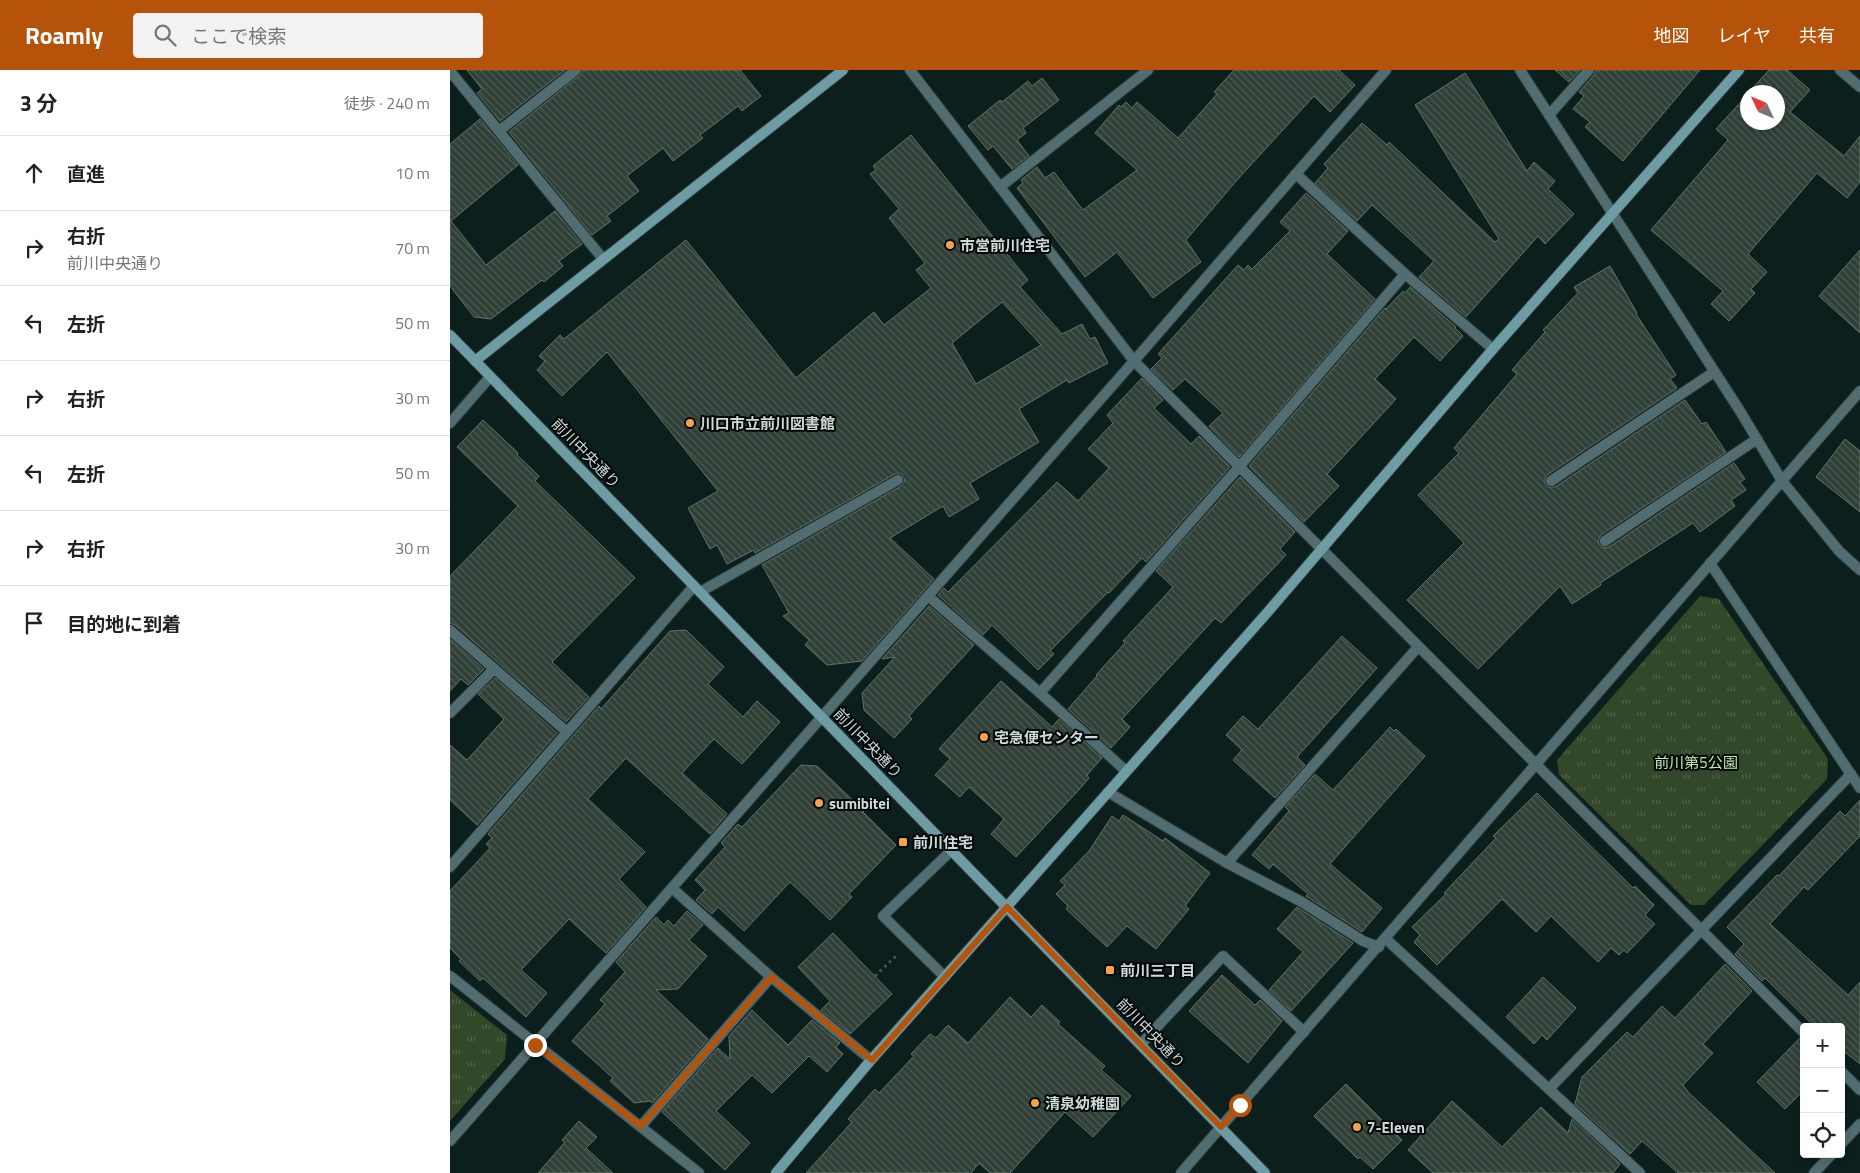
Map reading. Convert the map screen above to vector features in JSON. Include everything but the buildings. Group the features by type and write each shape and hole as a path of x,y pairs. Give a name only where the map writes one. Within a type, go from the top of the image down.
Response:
{"street":[{"path":"499,131 576,70"},
{"path":"475,361 843,70"},
{"path":"910,70 1134,360 1321,550 1800,1029"},
{"path":"1000,187 1148,70"},
{"path":"450,1141 1386,70"},
{"path":"1520,70 1782,481 1839,551 1860,570"},
{"path":"1549,116 1589,70"},
{"path":"776,1173 872,1060 1266,614 1493,349 1739,70"},
{"path":"1840,70 1860,87"},
{"path":"450,71 604,259"},
{"path":"1296,174 1405,274 1493,349"},
{"path":"1040,693 1239,467 1405,274"},
{"name":"前川中央通り","path":"450,335 1265,1173"},
{"path":"1550,481 1714,372"},
{"path":"450,423 490,377"},
{"path":"1181,1173 1860,391"},
{"path":"1605,541 1757,439"},
{"path":"450,867 567,732 697,589 898,480"},
{"path":"1710,563 1860,788"},
{"path":"928,596 1126,771"},
{"path":"450,630 567,732"},
{"path":"1227,863 1418,646"},
{"path":"450,713 494,669"},
{"path":"1549,1089 1851,774"},
{"path":"1108,792 1227,863 1302,902 1363,941 1382,943 1549,1089 1640,1173"},
{"path":"945,977 883,916 952,850"},
{"path":"672,888 771,977 872,1060"},
{"path":"1141,1044 1223,956 1304,1032"},
{"path":"450,976 535,1045 700,1173"},
{"path":"641,1126 771,977"},
{"path":"1845,1075 1860,1090"},
{"path":"1845,1140 1860,1124"},
{"path":"1814,1173 1828,1158"}],"path":[{"path":"875,976 910,943"}],"green space":[{"name":"前川第5公園","path":"1700,596 1719,599 1828,759 1827,779 1704,905 1691,905 1559,775 1557,760"},
{"path":"450,990 507,1035 505,1059 450,1121"}],"place":[{"name":"市営前川住宅","path":"950,245"},
{"name":"川口市立前川図書館","path":"690,423"},
{"name":"宅急便センター","path":"984,737"},
{"name":"sumibitei","path":"819,803"},
{"name":"前川住宅","path":"903,842"},
{"name":"前川三丁目","path":"1110,970"},
{"name":"清泉幼稚園","path":"1035,1103"},
{"name":"7-Eleven","path":"1357,1127"}],"route":[{"path":"535,1045 641,1126 771,977 872,1060 1007,907 1221,1127 1240,1105"}]}
